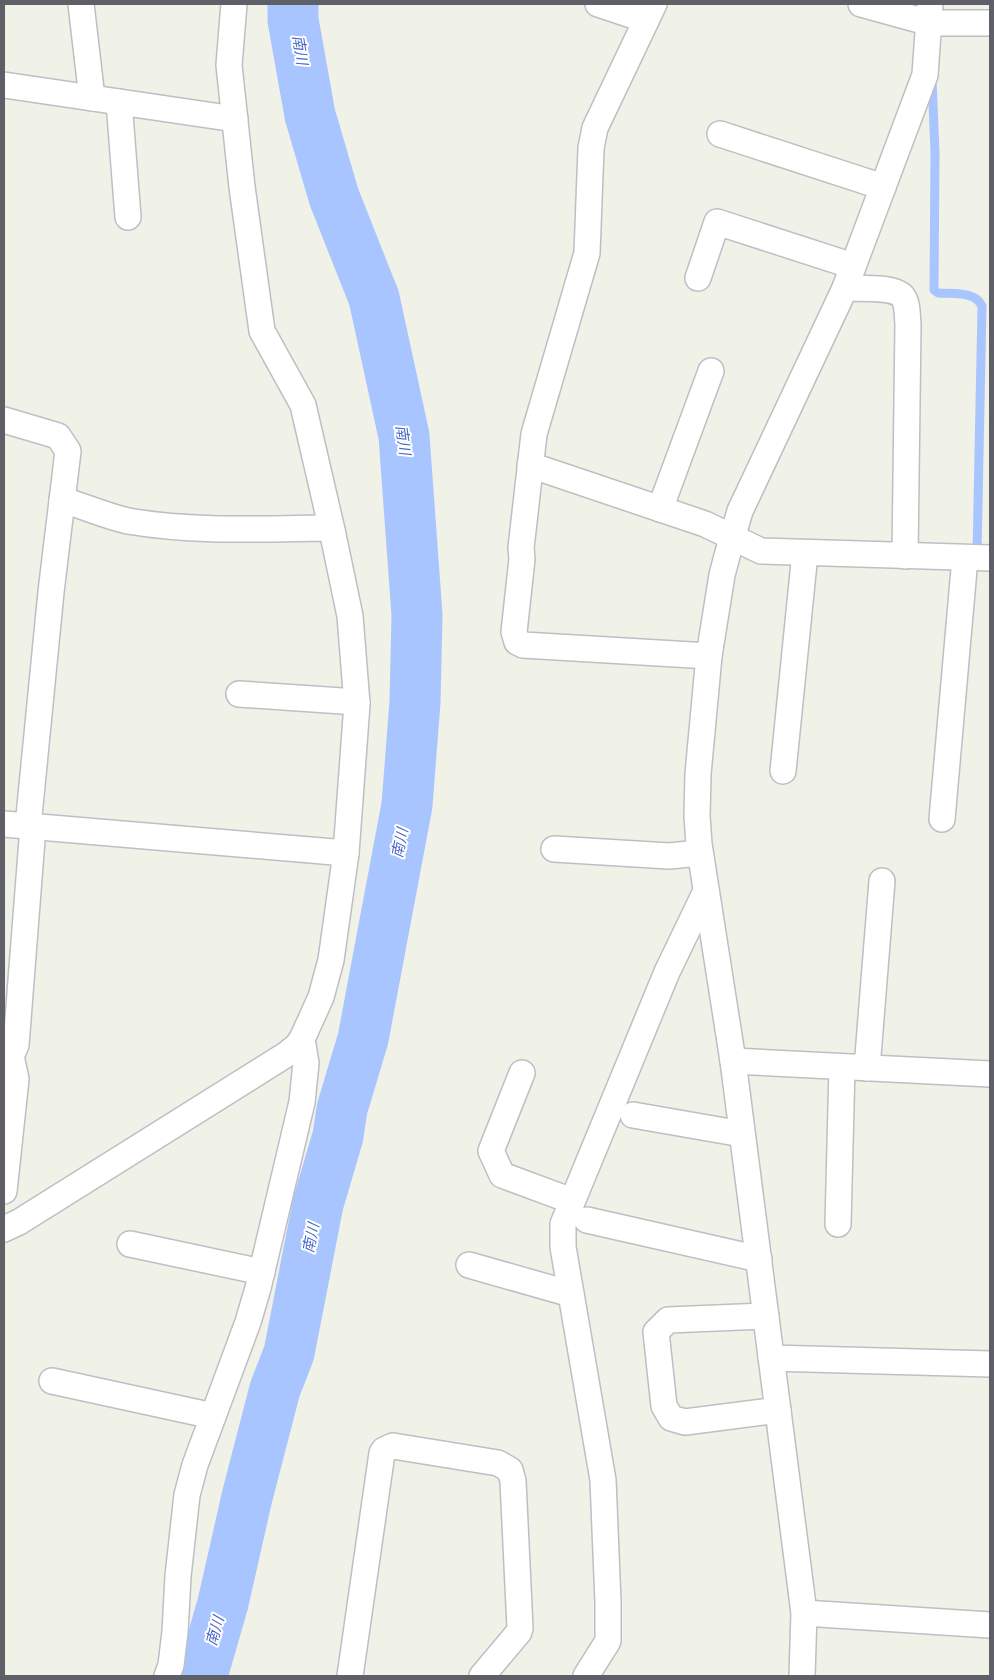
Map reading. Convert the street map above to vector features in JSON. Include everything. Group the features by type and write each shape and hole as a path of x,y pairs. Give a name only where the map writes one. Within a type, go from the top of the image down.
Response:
{"street":[{"path":"82,4 92,98"},
{"path":"4,1230 174,1126 297,1046 302,1039 327,981 331,960 346,853 357,702 350,616 303,405 262,331 242,188 229,65 234,4"},
{"path":"598,4 650,12 594,128 591,148 587,253 534,434 514,632 517,642 523,644 709,656"},
{"path":"862,4 990,23"},
{"path":"802,1676 804,1612 733,1061 700,853 697,816 698,774 709,656 722,575 740,511 849,277 925,75 930,14"},
{"path":"4,85 235,119"},
{"path":"120,102 128,217"},
{"path":"720,134 883,187"},
{"path":"698,278 717,222 849,277 891,290 902,296 907,306 908,324 905,556"},
{"path":"660,509 711,371"},
{"path":"4,420 58,436 68,451 51,592 29,816 33,827 16,1045 7,1058 16,1079 4,1191"},
{"path":"530,464 705,524 761,552 990,558"},
{"path":"62,500 120,519 172,526 232,530 321,528 332,530"},
{"path":"783,771 805,553"},
{"path":"942,819 965,558"},
{"path":"239,694 357,702"},
{"path":"4,824 346,853"},
{"path":"554,849 670,856 700,853"},
{"path":"867,1068 882,881"},
{"path":"586,1676 608,1641 603,1480 563,1247 563,1224 667,972 706,890"},
{"path":"167,1676 171,1665 175,1632 178,1576 187,1495 195,1465 248,1322 262,1272 302,1102 306,1063 302,1039"},
{"path":"733,1061 990,1074"},
{"path":"838,1224 842,1067"},
{"path":"522,1073 491,1151 502,1175 572,1201"},
{"path":"633,1114 742,1134"},
{"path":"587,1220 759,1259"},
{"path":"130,1244 262,1272"},
{"path":"469,1265 571,1294"},
{"path":"766,1316 668,1320 656,1332 664,1406 672,1418 685,1422 778,1410"},
{"path":"771,1358 990,1364"},
{"path":"52,1381 213,1416"},
{"path":"350,1676 382,1453 393,1446 498,1463 510,1470 513,1481 520,1628 519,1632 482,1676"},
{"path":"804,1612 990,1625"}],"waterway":[{"name":"南川","path":"202,1676 223,1603 247,1497 275,1389 289,1353 318,1204 338,1136 342,1109 363,1039 407,805 415,702 417,615 404,436 374,298 334,197 310,115 293,20 293,4"},
{"path":"932,79 935,153 934,290 938,293 969,296 979,301 982,306 977,555"}]}
